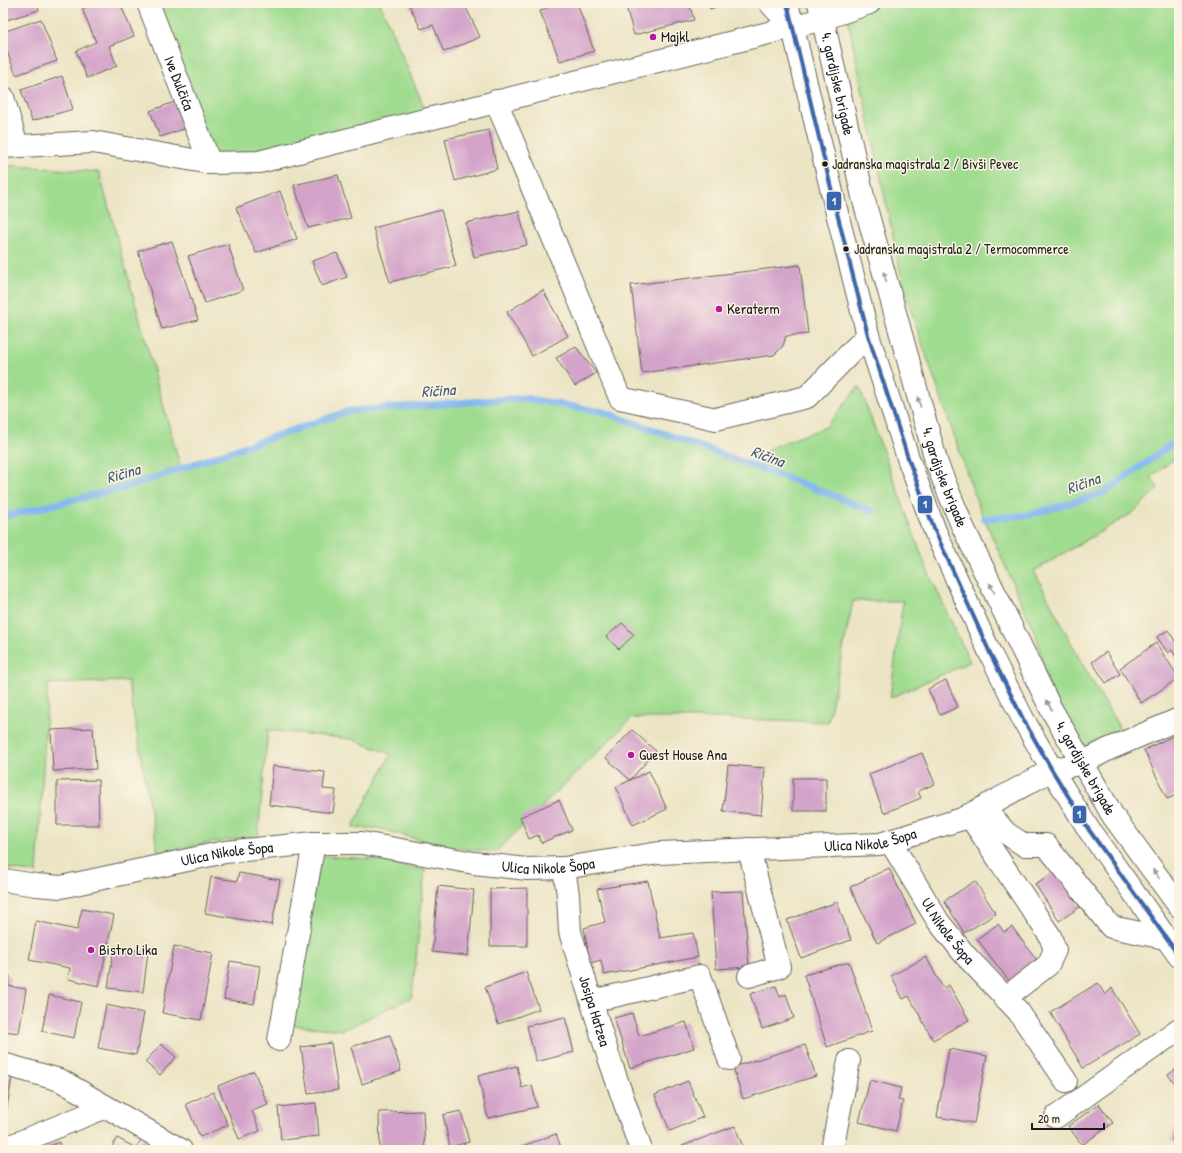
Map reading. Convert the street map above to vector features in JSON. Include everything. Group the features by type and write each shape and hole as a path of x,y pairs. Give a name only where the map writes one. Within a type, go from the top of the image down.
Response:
{"street":[{"name":"Ive Dulčića","path":"148,3 210,163"},
{"path":"770,3 792,27"},
{"name":"4. gardijske brigade","path":"787,3 868,335 908,458 935,531 990,653 1023,719 1052,770 1089,830 1179,956"},
{"path":"3,97 10,146 93,142 210,163 259,162 792,27 821,11 869,3"},
{"name":"4. gardijske brigade","path":"821,11 864,201 937,464 962,525 1050,707 1113,816 1179,906"},
{"path":"496,101 620,398 716,419 807,397 868,335"},
{"name":"Ulica Nikole Šopa","path":"3,880 61,887 225,852 314,843 362,843 474,863 528,869 564,868 659,853 880,844 970,815 1052,770 1082,763 1109,749 1179,719"},
{"path":"970,815 1011,900"},
{"path":"970,815 1006,833 1024,845 1046,846 1111,927 1165,938"},
{"path":"970,815 1050,936 1055,950 1048,965 1012,1004"},
{"name":"Ul Nikole Šopa","path":"890,841 938,921 965,955 1012,1004 1066,1082"},
{"path":"279,1040 314,843"},
{"path":"748,976 779,967 749,849"},
{"name":"Josipa Hatzea","path":"564,868 568,895 570,932 608,1055 641,1150"},
{"path":"592,1001 700,976 729,1059"},
{"path":"1056,1117 1179,1029"},
{"path":"832,1150 849,1062"},
{"path":"3,1064 60,1080 181,1150"},
{"path":"3,1150 106,1106"}],"green space":[{"path":"148,3 380,3 429,119 210,163"},
{"path":"855,3 1179,3 1179,455 1151,477 1158,488 1134,512 1034,571 1080,660 1127,741 1082,763 1048,685 1037,638 978,505 905,294 846,11"},
{"path":"3,165 99,172 181,469 349,411 523,398 604,412 761,468 770,448 826,427 859,386 926,567 970,662 890,698 903,601 853,601 828,722 710,718 632,718 496,852 434,844 378,828 352,828 391,754 351,739 268,730 258,836 208,843 158,853 128,681 48,684 37,873 3,868"},
{"path":"320,856 373,859 425,870 412,997 343,1030 290,1025"}],"building":[{"path":"3,3 37,3 39,10 3,21"},
{"path":"96,3 120,3 134,36 109,46 117,66 87,78 76,51 96,42 82,9"},
{"path":"414,3 438,3 440,7 453,3 464,3 480,37 444,52 433,25 421,29 409,5"},
{"path":"560,3 577,3 594,51 560,61 540,11"},
{"path":"625,3 689,3 694,20 634,35"},
{"path":"708,3 728,3 710,9"},
{"path":"41,19 57,61 16,75 3,41 3,32"},
{"path":"62,76 73,109 32,121 21,90"},
{"path":"177,101 187,128 160,137 150,111"},
{"path":"489,130 497,169 455,181 445,139"},
{"path":"338,175 351,218 308,228 294,185"},
{"path":"280,191 297,239 256,253 236,208"},
{"path":"441,210 456,266 390,282 373,228"},
{"path":"519,211 527,245 474,257 466,223"},
{"path":"172,241 198,320 162,329 138,251"},
{"path":"228,244 243,290 205,303 188,256"},
{"path":"337,253 347,277 322,286 312,261"},
{"name":"Keraterm","path":"800,265 808,334 786,336 783,346 774,355 642,373 631,285"},
{"path":"543,290 568,336 532,356 507,312"},
{"path":"576,347 596,373 575,386 556,358"},
{"path":"622,623 634,635 619,649 606,637"},
{"path":"1168,630 1175,641 1179,638 1179,662 1172,650 1168,653 1157,637"},
{"path":"1156,643 1179,678 1141,703 1120,668"},
{"path":"1106,652 1120,674 1106,683 1092,662"},
{"path":"946,680 958,707 940,715 928,689"},
{"path":"93,728 96,769 53,771 51,730"},
{"name":"Guest House Ana","path":"632,730 656,751 630,780 606,758"},
{"path":"1179,733 1179,794 1167,799 1144,750"},
{"path":"922,753 935,784 918,791 921,798 884,813 869,774"},
{"path":"728,765 765,768 761,815 723,811"},
{"path":"273,766 325,772 323,789 336,790 333,813 269,805"},
{"path":"649,771 667,809 633,825 616,787"},
{"path":"793,778 826,778 826,811 793,811"},
{"path":"98,780 99,825 57,825 57,781"},
{"path":"559,800 572,830 541,843 538,835 529,839 520,817"},
{"path":"889,868 916,924 877,943 850,887"},
{"path":"1056,871 1080,907 1059,921 1035,884"},
{"path":"239,873 280,880 272,925 205,913 211,877 237,881"},
{"path":"648,881 660,938 693,933 698,957 604,975 601,960 590,963 584,928 605,922 597,889"},
{"path":"975,881 996,914 964,933 944,901"},
{"path":"438,886 474,890 468,956 432,952"},
{"path":"527,888 527,946 490,946 490,889"},
{"path":"743,891 749,967 716,969 711,892"},
{"path":"837,902 851,940 801,958 787,920"},
{"path":"82,909 114,915 99,986 68,979 70,968 29,960 36,921 77,930"},
{"path":"998,924 1004,932 1012,927 1040,964 1012,985 977,939"},
{"path":"174,946 213,953 201,1020 162,1013"},
{"path":"114,947 148,952 143,992 108,988"},
{"path":"926,957 943,988 949,985 969,1020 933,1040 909,996 903,999 891,976"},
{"path":"230,961 260,966 254,1004 224,999"},
{"path":"849,962 872,1031 827,1047 804,975"},
{"path":"526,972 539,1009 498,1024 485,987"},
{"path":"3,974 10,976 8,986 26,989 19,1033 3,1031"},
{"path":"1098,983 1105,995 1112,988 1140,1034 1083,1068 1050,1012"},
{"path":"776,986 780,997 786,994 794,1018 762,1029 750,994"},
{"path":"49,995 81,1002 74,1038 42,1031"},
{"path":"106,1005 144,1013 136,1055 98,1048"},
{"path":"632,1013 639,1036 686,1022 694,1048 630,1068 614,1018"},
{"path":"565,1017 574,1052 536,1062 527,1026"},
{"path":"390,1035 401,1071 362,1084 351,1047"},
{"path":"331,1043 338,1090 308,1094 301,1047"},
{"path":"161,1044 176,1057 160,1075 145,1062"},
{"path":"805,1045 816,1076 743,1099 733,1067"},
{"path":"949,1049 987,1056 974,1123 937,1117"},
{"path":"517,1066 522,1088 532,1085 537,1107 488,1118 478,1076"},
{"path":"1179,1067 1179,1088 1168,1075"},
{"path":"254,1071 268,1105 252,1111 260,1131 239,1139 218,1086"},
{"path":"3,1075 12,1077 4,1126 3,1126"},
{"path":"870,1080 901,1088 898,1100 903,1101 896,1131 859,1122"},
{"path":"688,1081 703,1117 670,1131 655,1095"},
{"path":"213,1092 228,1125 200,1137 186,1104"},
{"path":"316,1103 319,1136 281,1140 278,1107"},
{"path":"1099,1104 1113,1123 1082,1145 1068,1126"},
{"path":"1179,1110 1179,1142 1172,1141"},
{"path":"423,1111 425,1150 380,1150 379,1112"},
{"path":"461,1111 469,1142 450,1147 443,1115"},
{"path":"735,1126 744,1150 683,1150 682,1146"},
{"path":"556,1134 562,1150 511,1150"},
{"path":"144,1135 167,1150 110,1150 117,1138 136,1148"},
{"path":"59,1142 62,1150 39,1150"}],"waterway":[{"name":"Ričina","path":"3,517 127,487 349,411 523,398 604,412 798,482 872,511"},
{"name":"Ričina","path":"984,519 1029,515 1104,493 1179,439"}],"transit line":[{"name":"1","path":"787,3 836,209 868,335 908,458 935,531 990,653 1023,719 1052,770 1089,830 1179,956"}],"place":[{"name":"Majkl","path":"653,37"},
{"name":"Jadranska magistrala 2 / Bivši Pevec","path":"825,164"},
{"name":"Jadranska magistrala 2 / Termocommerce","path":"846,249"},
{"name":"Keraterm","path":"719,309"},
{"name":"Guest House Ana","path":"631,755"},
{"name":"Bistro Lika","path":"91,950"}]}
